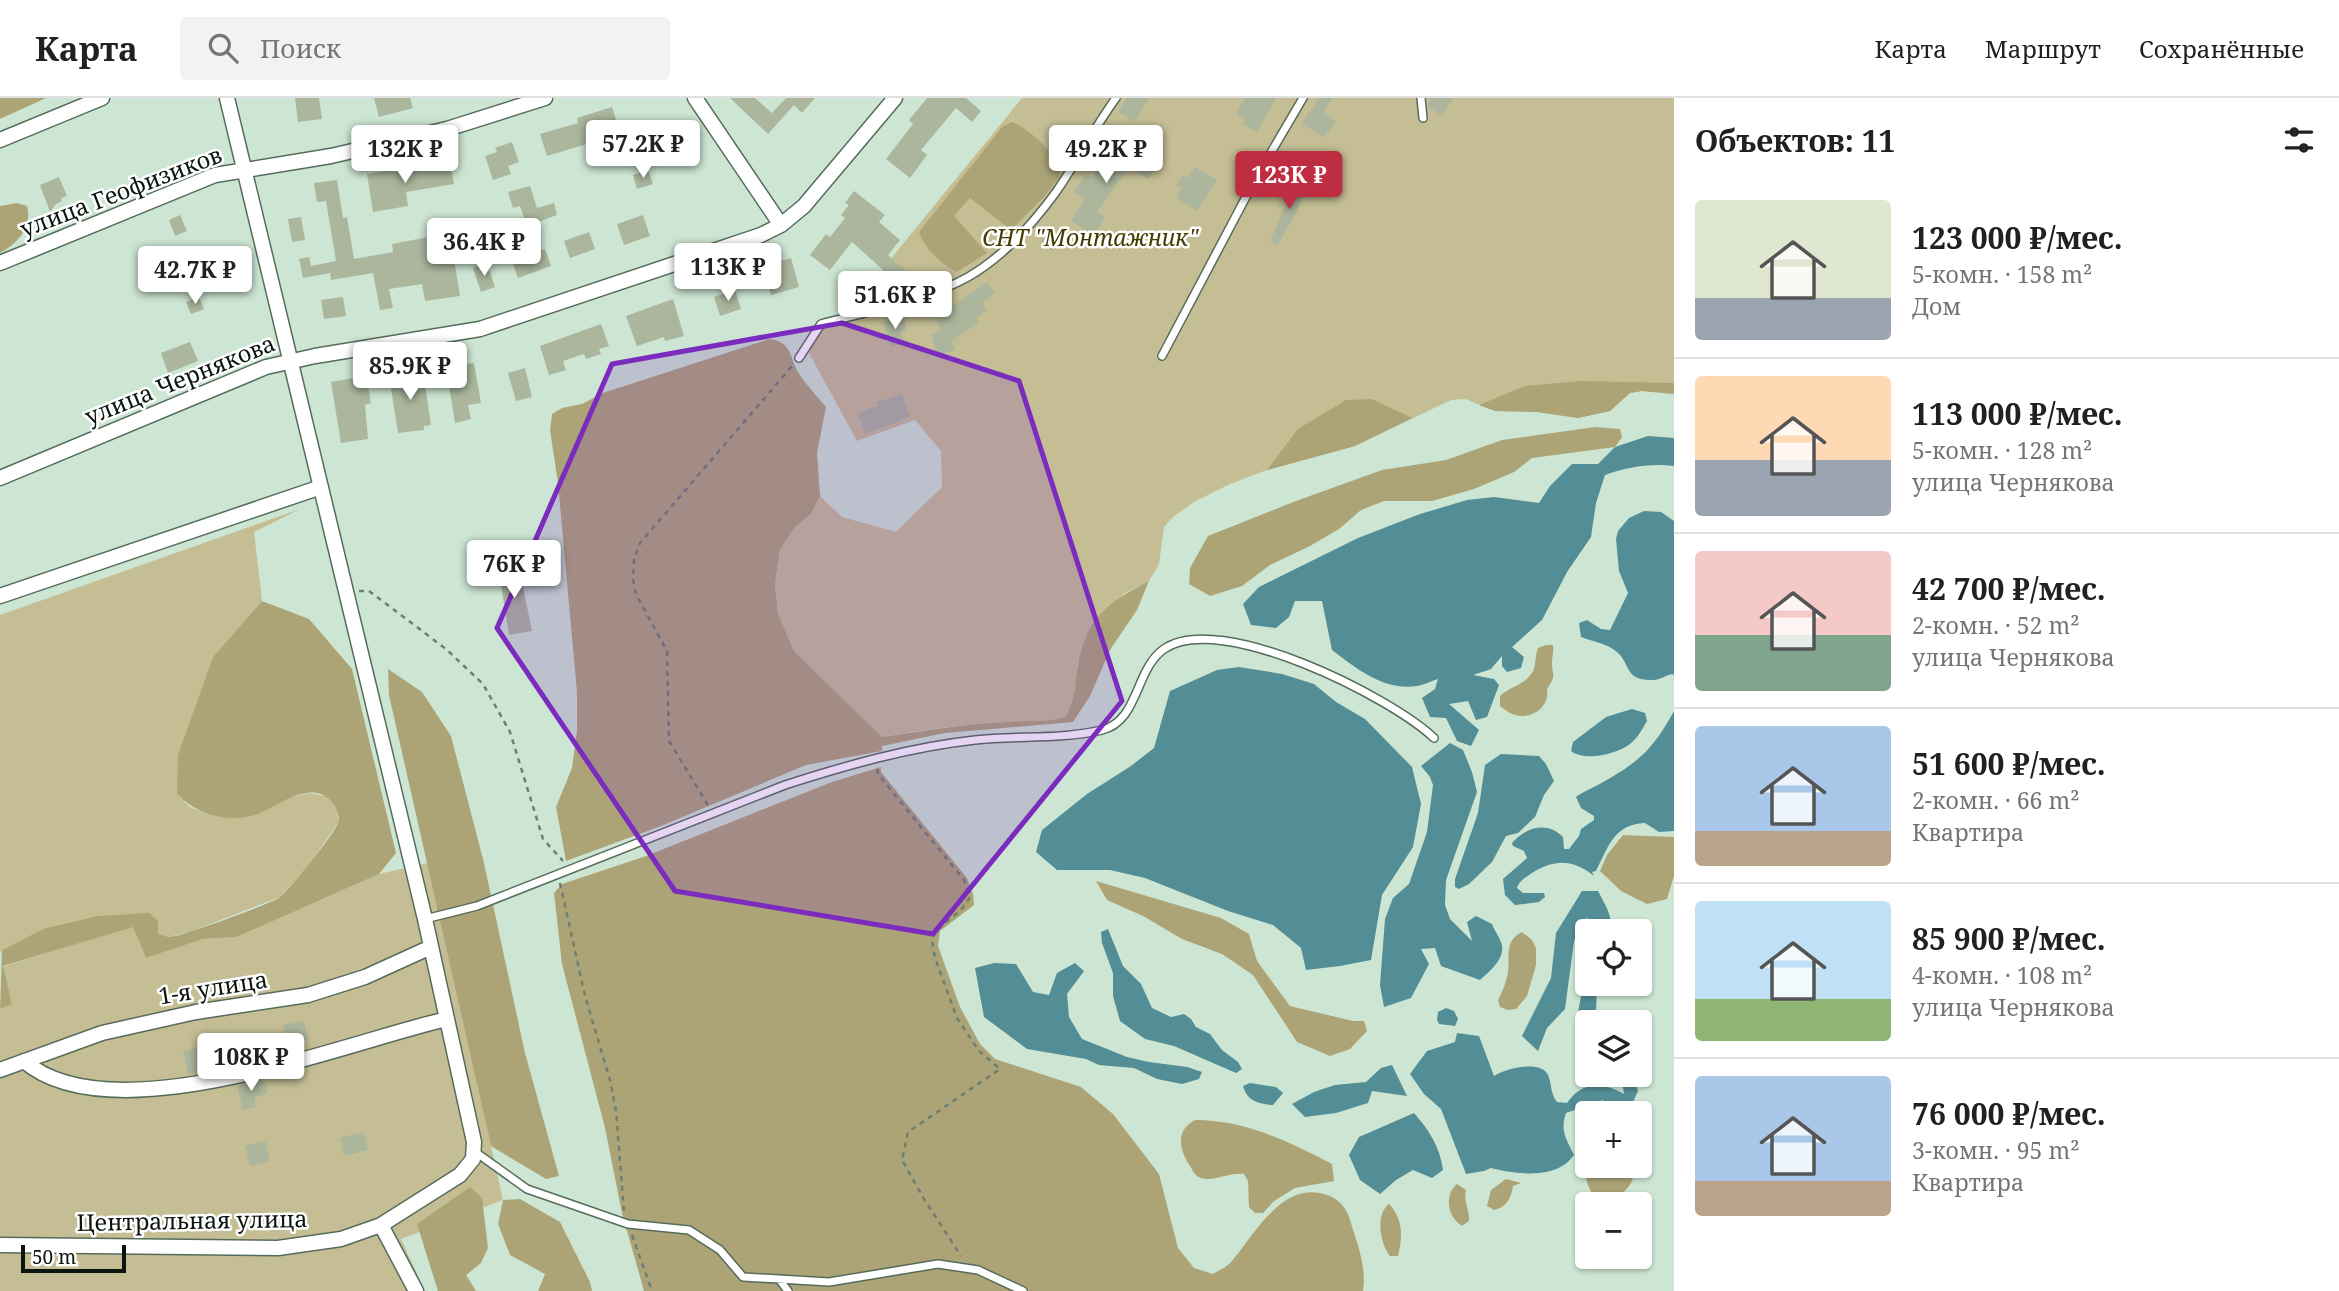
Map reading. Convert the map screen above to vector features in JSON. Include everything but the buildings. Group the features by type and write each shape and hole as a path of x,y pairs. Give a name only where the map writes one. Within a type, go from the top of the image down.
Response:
{"street":[{"path":"0,140 102,98"},
{"path":"227,98 425,919 474,1151"},
{"name":"улица Геофизиков","path":"0,263 215,176 331,156 447,129 545,98"},
{"path":"695,98 781,225"},
{"name":"улица Чернякова","path":"0,478 266,367 291,360 480,329 761,235 781,225 804,206 895,98"},
{"path":"0,596 320,487"},
{"name":"1-я улица","path":"0,1070 102,1033 142,1023 308,995 365,977 431,947"},
{"path":"24,1061 36,1072 52,1080 85,1088 151,1088 280,1067 447,1019"},
{"name":"Центральная улица","path":"0,1245 278,1248 341,1239 381,1225 460,1175 468,1167 474,1151"},
{"path":"381,1225 416,1291"}],"lane":[{"path":"799,358 821,324 936,291 966,278 989,263 1029,225 1055,193 1116,98"},
{"path":"1161,356 1303,98"},
{"path":"1421,98 1423,118"},
{"path":"425,919 477,906 785,785 874,759 975,740 1066,736 1107,729 1128,711 1142,676 1153,658 1174,643 1228,640 1273,652 1367,694 1420,724 1434,738"},
{"path":"474,1151 527,1189 628,1224 690,1230 720,1250 743,1277 829,1282 938,1264 982,1272 1023,1291"},
{"path":"779,1279 788,1291"}],"path":[{"path":"714,814 669,741 667,651 636,593 633,579 634,559 640,543 799,358"},
{"path":"345,590 369,592 446,649 483,684 510,732 543,839 569,869"},
{"path":"874,759 878,774 964,880 970,897 961,910 936,930 932,940 935,958 957,1018 979,1051 999,1069 908,1132 902,1160 957,1253 982,1272"},
{"path":"558,873 585,996 617,1111 624,1215 652,1291"}],"highlighted area":[{"path":"842,323 1019,381 1122,701 933,934 675,891 497,628 612,364"}],"green space":[{"name":"СНТ \"Монтажник\"","path":"1022,98 1674,98 1674,394 1642,391 1630,393 1610,411 1578,418 1537,412 1495,411 1465,399 1451,400 1355,446 1267,470 1230,484 1194,502 1174,516 1164,527 1159,564 1149,581 1124,594 1087,635 1078,663 1073,703 1065,717 1043,721 959,726 882,737 794,651 778,614 775,583 780,550 794,528 811,514 820,496 842,517 896,532 942,487 941,451 915,420 857,441 808,351 820,330 848,312 877,279"},
{"path":"300,509 254,532 262,601 213,657 177,794 190,807 208,814 260,813 286,798 309,793 328,797 338,810 338,823 307,868 280,897 192,931 169,937 158,934 158,921 43,929 2,950 0,954 0,615"},
{"path":"428,863 503,1200 401,1239 425,1291 0,1291 0,1009 12,1003 2,967 133,926 146,958 203,939 237,937 379,874"}],"shaded area":[{"path":"0,98 46,98 0,119"},
{"path":"1012,122 1043,144 1055,160 1060,177 1011,230 970,198 954,216 987,253 957,272 934,255 919,232 1002,127"},
{"path":"17,203 27,206 26,228 18,240 0,253 0,206"},
{"path":"769,339 777,340 786,347 800,375 826,407 817,453 820,496 811,514 794,528 780,550 775,583 778,614 794,651 882,737 959,726 1043,721 1065,717 1073,698 1078,665 1087,634 1111,604 1149,581 1137,610 1110,650 1090,696 1073,722 945,733 882,746 882,751 806,765 661,826 566,861 556,807 572,768 577,731 577,692 558,483 550,430 552,414 562,408 582,404 603,393"},
{"path":"1580,381 1674,383 1674,394 1642,391 1630,393 1610,411 1578,418 1537,412 1495,411 1479,405 1525,386"},
{"path":"1372,399 1412,418 1355,446 1267,470 1298,429 1346,400"},
{"path":"1595,427 1620,429 1622,437 1615,447 1532,458 1514,472 1474,489 1432,501 1384,501 1361,510 1339,529 1270,565 1242,586 1210,596 1189,584 1190,568 1208,536 1296,501 1382,470 1446,460 1502,440"},
{"path":"262,601 309,619 352,669 396,853 379,874 237,937 203,939 146,958 133,927 3,966 12,1004 0,1009 2,950 43,929 98,916 149,913 158,921 158,934 169,937 224,920 279,898 335,829 339,820 337,810 329,799 312,792 294,796 260,813 238,818 205,813 185,802 177,794 178,755 213,657"},
{"path":"1553,645 1553,676 1545,702 1530,715 1510,713 1500,706 1500,696 1530,676 1538,648"},
{"path":"388,669 422,692 451,736 484,863 525,1053 559,1176 546,1179 491,1146 389,695"},
{"path":"881,767 881,772 967,878 973,894 974,905 940,931 938,946 960,1007 980,1044 995,1059 1081,1087 1113,1114 1159,1174 1178,1248 1194,1268 1213,1274 1225,1267 1283,1202 1296,1195 1311,1192 1334,1198 1347,1213 1362,1263 1363,1291 644,1291 622,1213 605,1128 562,964 554,893 562,884 646,856 832,782"},
{"path":"1623,835 1674,837 1674,876 1667,899 1647,904 1621,891 1600,871 1607,855"},
{"path":"1096,881 1221,918 1249,934 1257,961 1290,1006 1353,1021 1364,1021 1367,1031 1350,1049 1330,1056 1297,1042 1253,975 1222,954 1182,939 1143,916 1107,900"},
{"path":"1522,932 1532,940 1536,948 1536,965 1527,996 1516,1009 1508,1010 1500,1007 1498,1000 1507,976 1510,944"},
{"path":"1195,1120 1249,1128 1299,1147 1332,1164 1334,1181 1295,1188 1274,1201 1263,1213 1255,1213 1249,1207 1248,1181 1244,1174 1206,1179 1193,1171 1183,1153 1181,1141 1184,1129"},
{"path":"1587,1178 1633,1178 1624,1192 1592,1192"},
{"path":"1506,1179 1521,1183 1513,1186 1510,1198 1505,1204 1494,1210 1487,1206 1491,1190"},
{"path":"1457,1184 1466,1190 1469,1213 1469,1221 1462,1226 1453,1217 1449,1206 1450,1194"},
{"path":"470,1187 482,1198 488,1248 481,1263 466,1275 476,1291 438,1291 417,1224"},
{"path":"520,1199 560,1222 592,1291 538,1291 545,1274 510,1255 498,1224 503,1200"},
{"path":"1389,1204 1401,1228 1398,1256 1390,1256 1380,1229 1382,1215"}],"water":[{"path":"1648,436 1674,438 1674,466 1639,466 1605,475 1596,503 1591,537 1567,572 1542,620 1512,647 1524,657 1521,668 1507,672 1502,666 1502,656 1491,669 1473,675 1494,679 1499,685 1487,717 1476,720 1468,701 1449,704 1479,730 1471,746 1457,741 1446,718 1430,717 1422,698 1435,689 1438,679 1405,687 1382,682 1332,650 1322,601 1295,601 1289,617 1276,628 1251,625 1243,604 1259,587 1358,538 1420,514 1467,500 1494,497 1539,503 1550,486 1572,464 1598,464 1615,447"},
{"path":"1644,511 1661,512 1674,521 1674,676 1673,674 1653,680 1637,678 1613,649 1581,637 1579,623 1587,620 1601,629 1610,630 1628,593 1619,571 1616,539 1618,531 1629,518"},
{"path":"1239,667 1282,674 1314,684 1336,702 1365,719 1412,767 1421,804 1413,847 1382,895 1371,960 1306,970 1301,948 1273,925 1228,911 1145,878 1110,870 1057,870 1036,852 1042,830 1087,794 1154,748 1170,691 1217,670"},
{"path":"1632,709 1645,713 1647,721 1630,744 1601,755 1584,756 1571,751 1573,742 1606,717"},
{"path":"1674,711 1674,831 1659,832 1645,823 1626,828 1613,838 1596,871 1592,872 1594,876 1571,864 1556,863 1540,868 1525,878 1517,888 1523,893 1544,893 1545,897 1539,902 1515,905 1505,895 1503,879 1527,858 1524,851 1512,843 1530,830 1544,828 1563,837 1564,849 1569,849 1581,829 1594,820 1594,816 1581,808 1576,797 1618,773 1646,752"},
{"path":"1450,743 1463,750 1477,792 1446,880 1445,905 1450,919 1472,941 1467,922 1476,916 1492,924 1501,943 1501,956 1480,980 1441,966 1435,948 1421,949 1429,964 1411,998 1384,1007 1380,985 1385,919 1393,898 1409,884 1427,832 1433,785 1421,766"},
{"path":"1501,754 1539,756 1554,781 1544,795 1535,817 1518,833 1506,836 1492,862 1469,884 1459,889 1455,887 1455,879 1478,813 1485,765"},
{"path":"1582,891 1598,891 1610,919 1575,919 1575,939 1565,1009 1547,1028 1538,1051 1522,1036 1551,978 1556,933"},
{"path":"1108,929 1123,966 1141,984 1152,1008 1171,1017 1184,1014 1196,1027 1210,1034 1242,1069 1236,1073 1174,1046 1145,1039 1120,1021 1113,996 1113,973 1102,943 1101,932"},
{"path":"994,963 1016,964 1033,992 1049,995 1057,973 1075,963 1084,971 1067,994 1069,1017 1082,1039 1127,1057 1202,1072 1199,1079 1182,1084 1157,1079 1134,1068 1099,1065 1086,1059 1027,1049 984,1017 975,968"},
{"path":"1581,996 1597,996 1596,1010 1578,1010"},
{"path":"1446,1008 1454,1011 1458,1019 1455,1026 1439,1024 1437,1020 1438,1012"},
{"path":"1457,1033 1479,1036 1494,1076 1530,1066 1544,1070 1557,1102 1567,1103 1586,1087 1608,1087 1624,1094 1623,1087 1637,1087 1638,1091 1633,1101 1575,1101 1575,1110 1566,1113 1564,1119 1566,1139 1574,1155 1566,1164 1554,1170 1527,1173 1491,1168 1466,1174 1441,1109 1424,1094 1410,1074 1427,1051 1455,1042"},
{"path":"1392,1065 1407,1096 1372,1091 1368,1103 1336,1113 1305,1117 1292,1104 1335,1085 1366,1082 1381,1068"},
{"path":"1250,1083 1276,1087 1283,1093 1273,1105 1258,1103 1243,1086"},
{"path":"1414,1113 1433,1139 1443,1170 1432,1178 1413,1170 1380,1194 1360,1180 1349,1155 1359,1137"}]}
